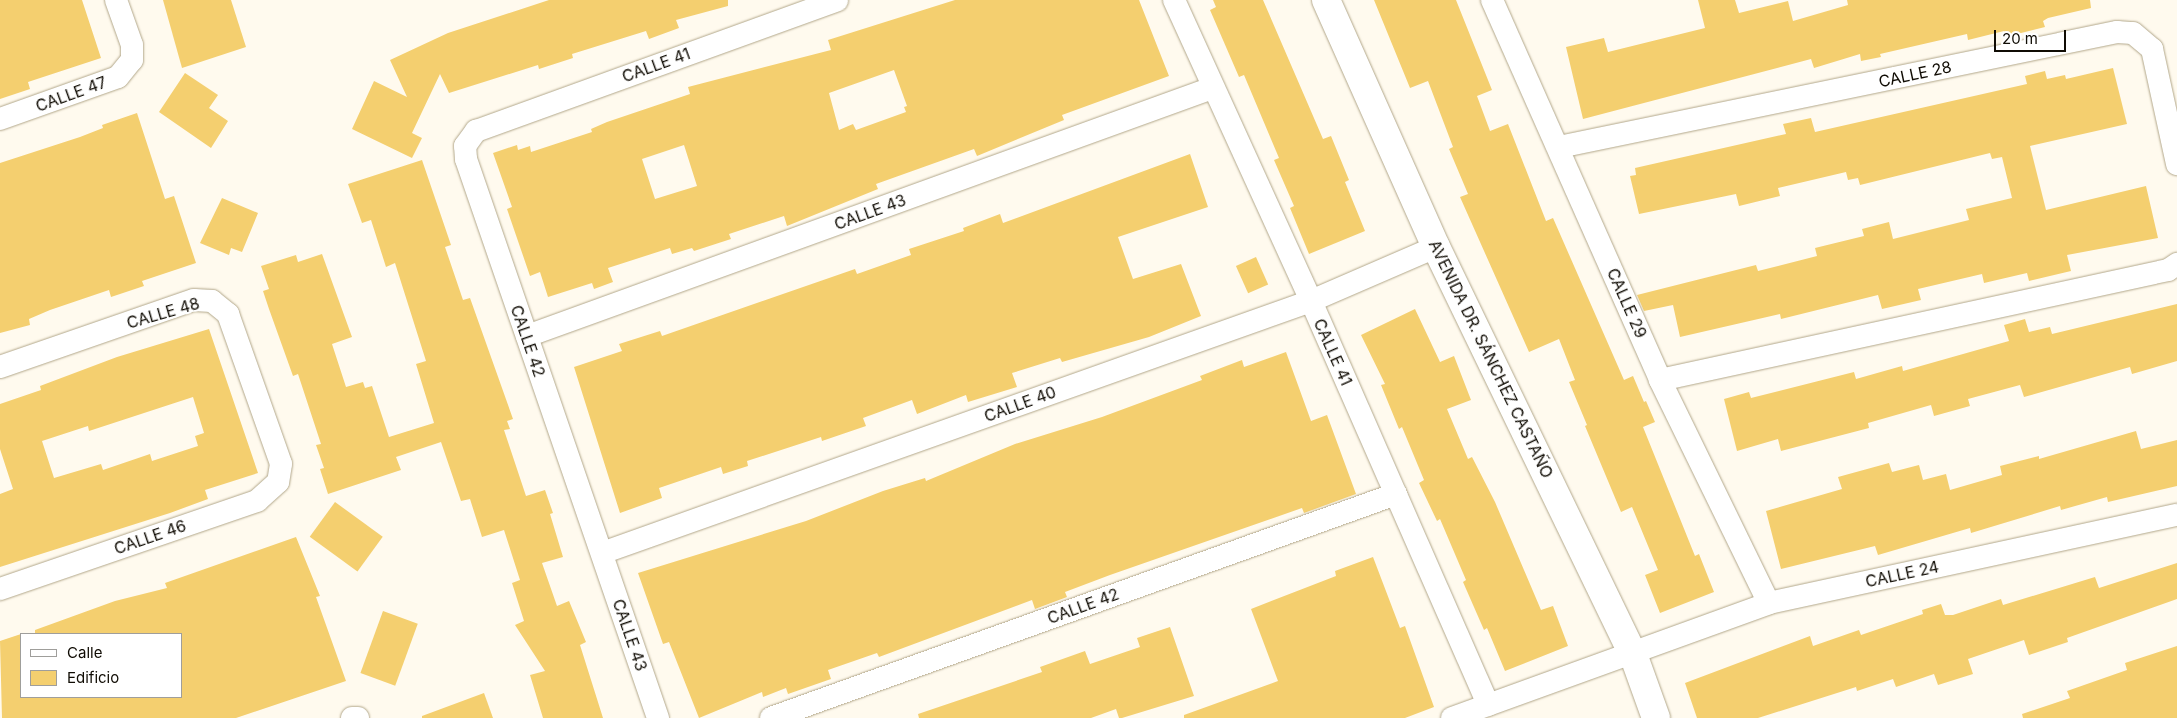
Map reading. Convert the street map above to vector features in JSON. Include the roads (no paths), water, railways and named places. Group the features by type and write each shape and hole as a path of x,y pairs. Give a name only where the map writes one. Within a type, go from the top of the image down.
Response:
{"street":[{"name":"CALLE 47","path":"0,119 118,77 132,60 132,45 116,0"},
{"name":"CALLE 41","path":"476,130 837,0"},
{"name":"CALLE 41","path":"1174,0 1212,88 1311,301 1488,705"},
{"name":"AVENIDA DR. SÁNCHEZ CASTAÑO","path":"1326,0 1436,247 1634,654 1656,718"},
{"name":"CALLE 29","path":"1492,0 1660,380 1769,603"},
{"name":"CALLE 28","path":"1558,147 2117,32 2133,33 2152,49 2177,164"},
{"name":"CALLE 43","path":"527,336 1212,88"},
{"name":"CALLE 42","path":"476,130 465,146 466,159 602,553"},
{"name":"CALLE 40","path":"602,553 1311,301 1436,247"},
{"path":"1660,380 2168,270 2177,264"},
{"name":"CALLE 48","path":"0,367 194,300 212,301 228,314 281,464"},
{"name":"CALLE 46","path":"0,589 257,501 278,482 281,464"},
{"name":"CALLE 42","path":"771,718 1396,494"},
{"name":"CALLE 24","path":"1452,718 1634,654 1769,603 2177,515"},
{"name":"CALLE 43","path":"602,553 658,718"},
{"path":"352,718 358,718"}]}
